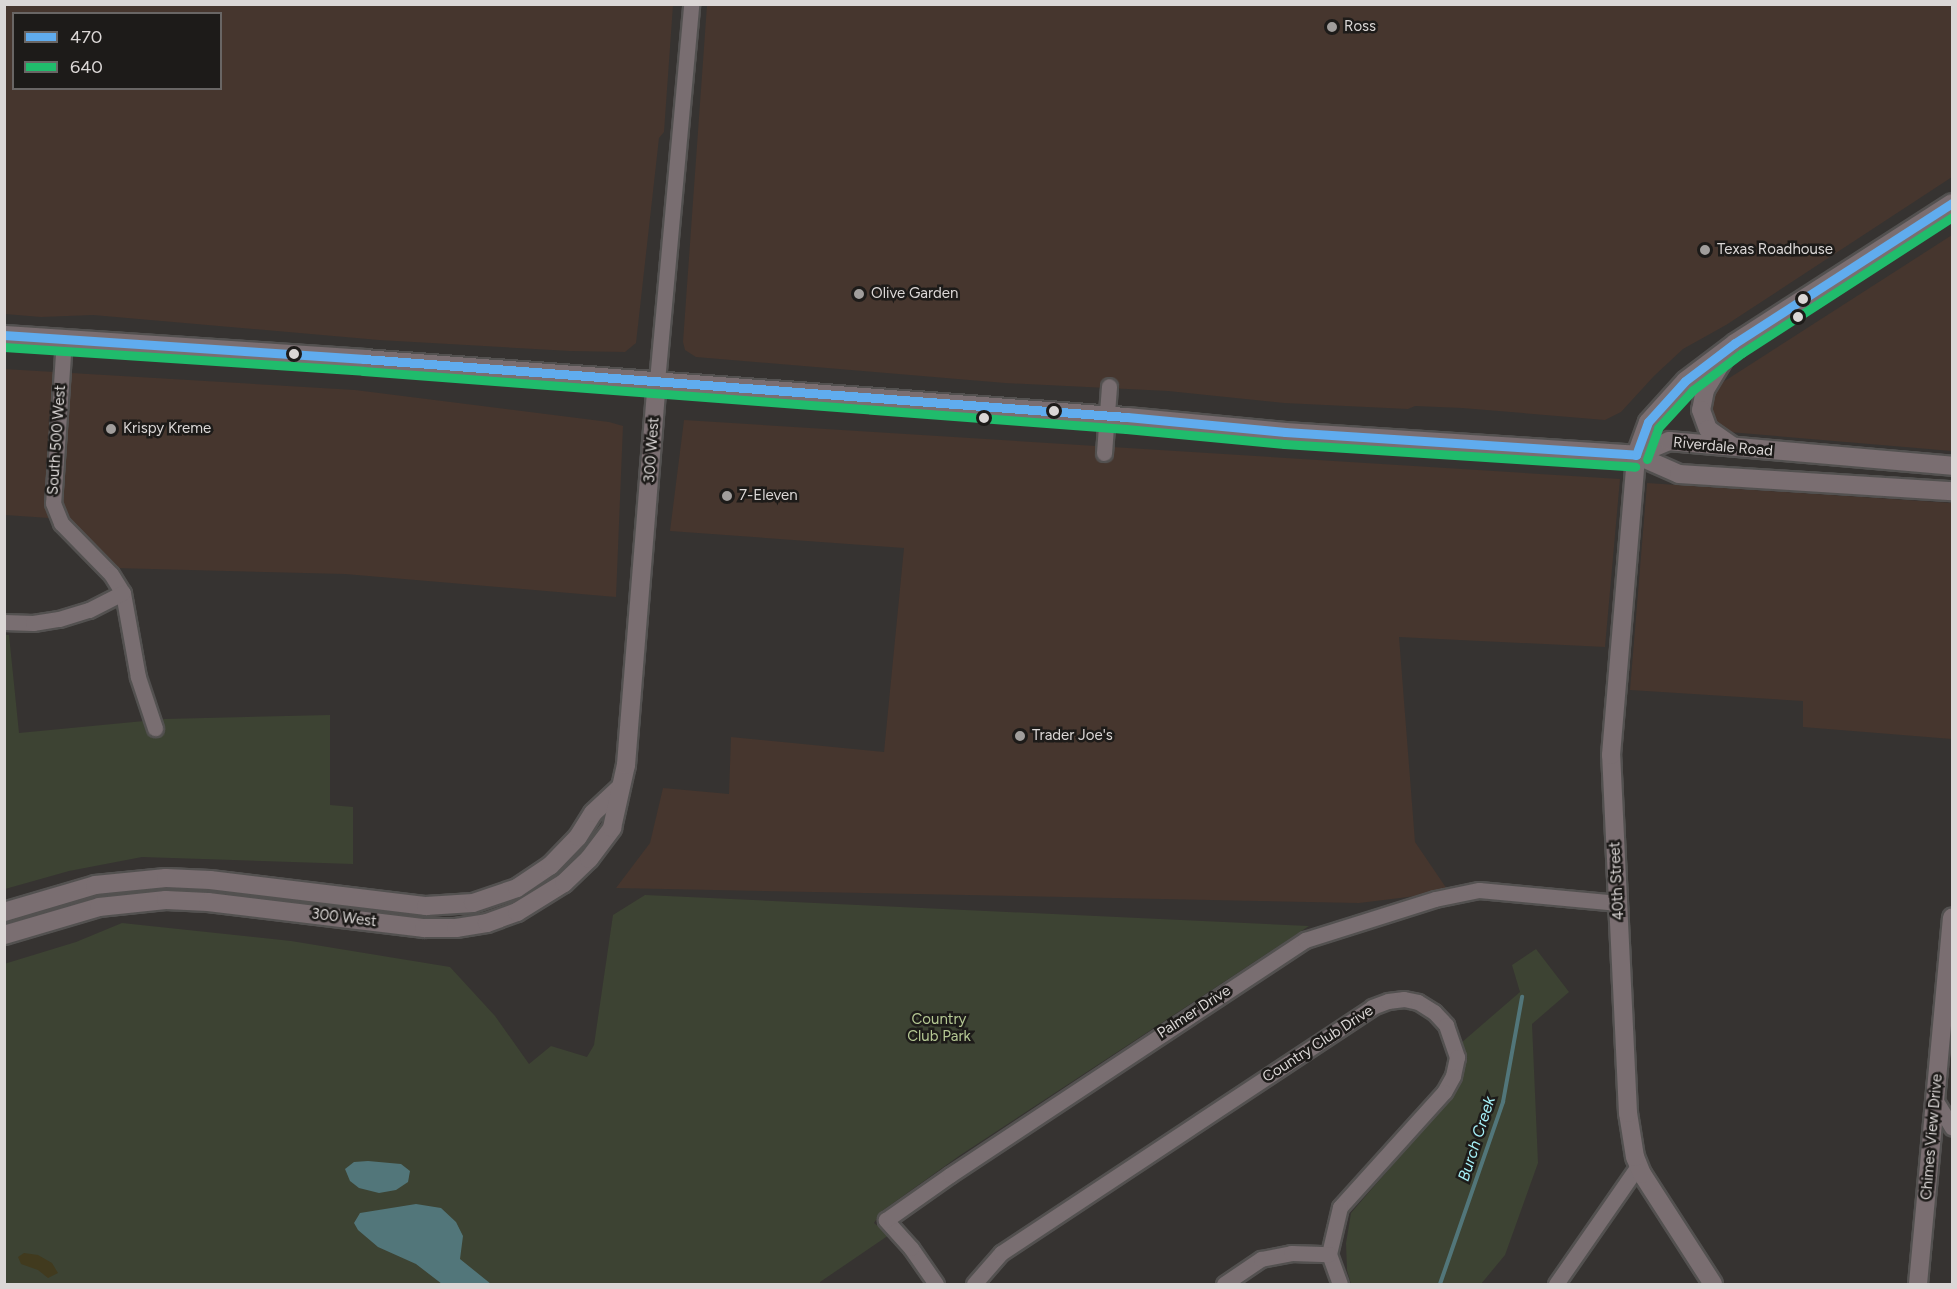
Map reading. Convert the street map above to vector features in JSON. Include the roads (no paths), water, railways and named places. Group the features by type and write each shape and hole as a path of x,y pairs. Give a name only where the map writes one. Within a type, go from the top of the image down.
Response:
{"main road":[{"name":"40th Street","path":"1713,1284 1651,1190 1638,1166 1628,1113 1611,754 1636,455 1642,435 1655,411 1685,381 1734,343 1953,202"},
{"path":"4,335 657,381 1127,417 1285,432 1636,455"},
{"path":"1734,343 1709,382 1702,397 1701,410 1708,429 1735,447"},
{"name":"300 West","path":"4,935 92,908 156,900 208,902 424,928 456,928 488,922 536,903 581,868 612,828 630,745 657,381"},
{"name":"Riverdale Road","path":"1636,455 1669,441 1953,466"},
{"name":"Riverdale Road","path":"1636,455 1679,474 1953,491"},
{"name":"300 West","path":"4,912 88,886 166,878 210,880 426,906 473,903 517,888 550,866 578,837 593,813 620,788"},
{"name":"Chimes View Drive","path":"1918,1284 1935,1101 1948,996 1953,918"}],"street":[{"name":"300 West","path":"657,381 691,4"},
{"name":"South 500 West","path":"64,339 53,503 61,523 111,574 123,593 138,677 155,728"},
{"path":"1104,453 1109,386"},
{"path":"4,621 33,622 59,619 89,610 123,593"},
{"name":"Palmer Drive","path":"936,1284 911,1248 886,1220 1009,1135 1305,940 1435,898 1479,890 1618,903"},
{"name":"Country Club Drive","path":"974,1284 1002,1252 1372,1007 1388,1000 1418,1002 1434,1012 1449,1033 1457,1057 1453,1076 1444,1092 1340,1208 1329,1254"},
{"path":"1935,1101 1953,1128"},
{"path":"1556,1284 1638,1166"},
{"path":"1224,1284 1262,1259 1292,1253 1329,1254 1340,1284"}],"water":[{"path":"354,1162 401,1164 410,1171 408,1182 396,1190 379,1193 359,1188 350,1181 345,1169"},
{"path":"416,1204 441,1208 456,1222 463,1236 460,1259 491,1284 442,1284 416,1264 378,1247 358,1230 354,1223 360,1213"}],"waterway":[{"name":"Burch Creek","path":"1440,1284 1503,1102 1522,997"}],"place":[{"name":"Ross","path":"1332,27"},
{"name":"Texas Roadhouse","path":"1705,250"},
{"name":"Olive Garden","path":"859,294"},
{"name":"Krispy Kreme","path":"111,429"},
{"name":"7-Eleven","path":"727,496"},
{"name":"Trader Joe's","path":"1020,736"}],"park label":[{"name":"Country Club Park","path":"939,1028"}]}
